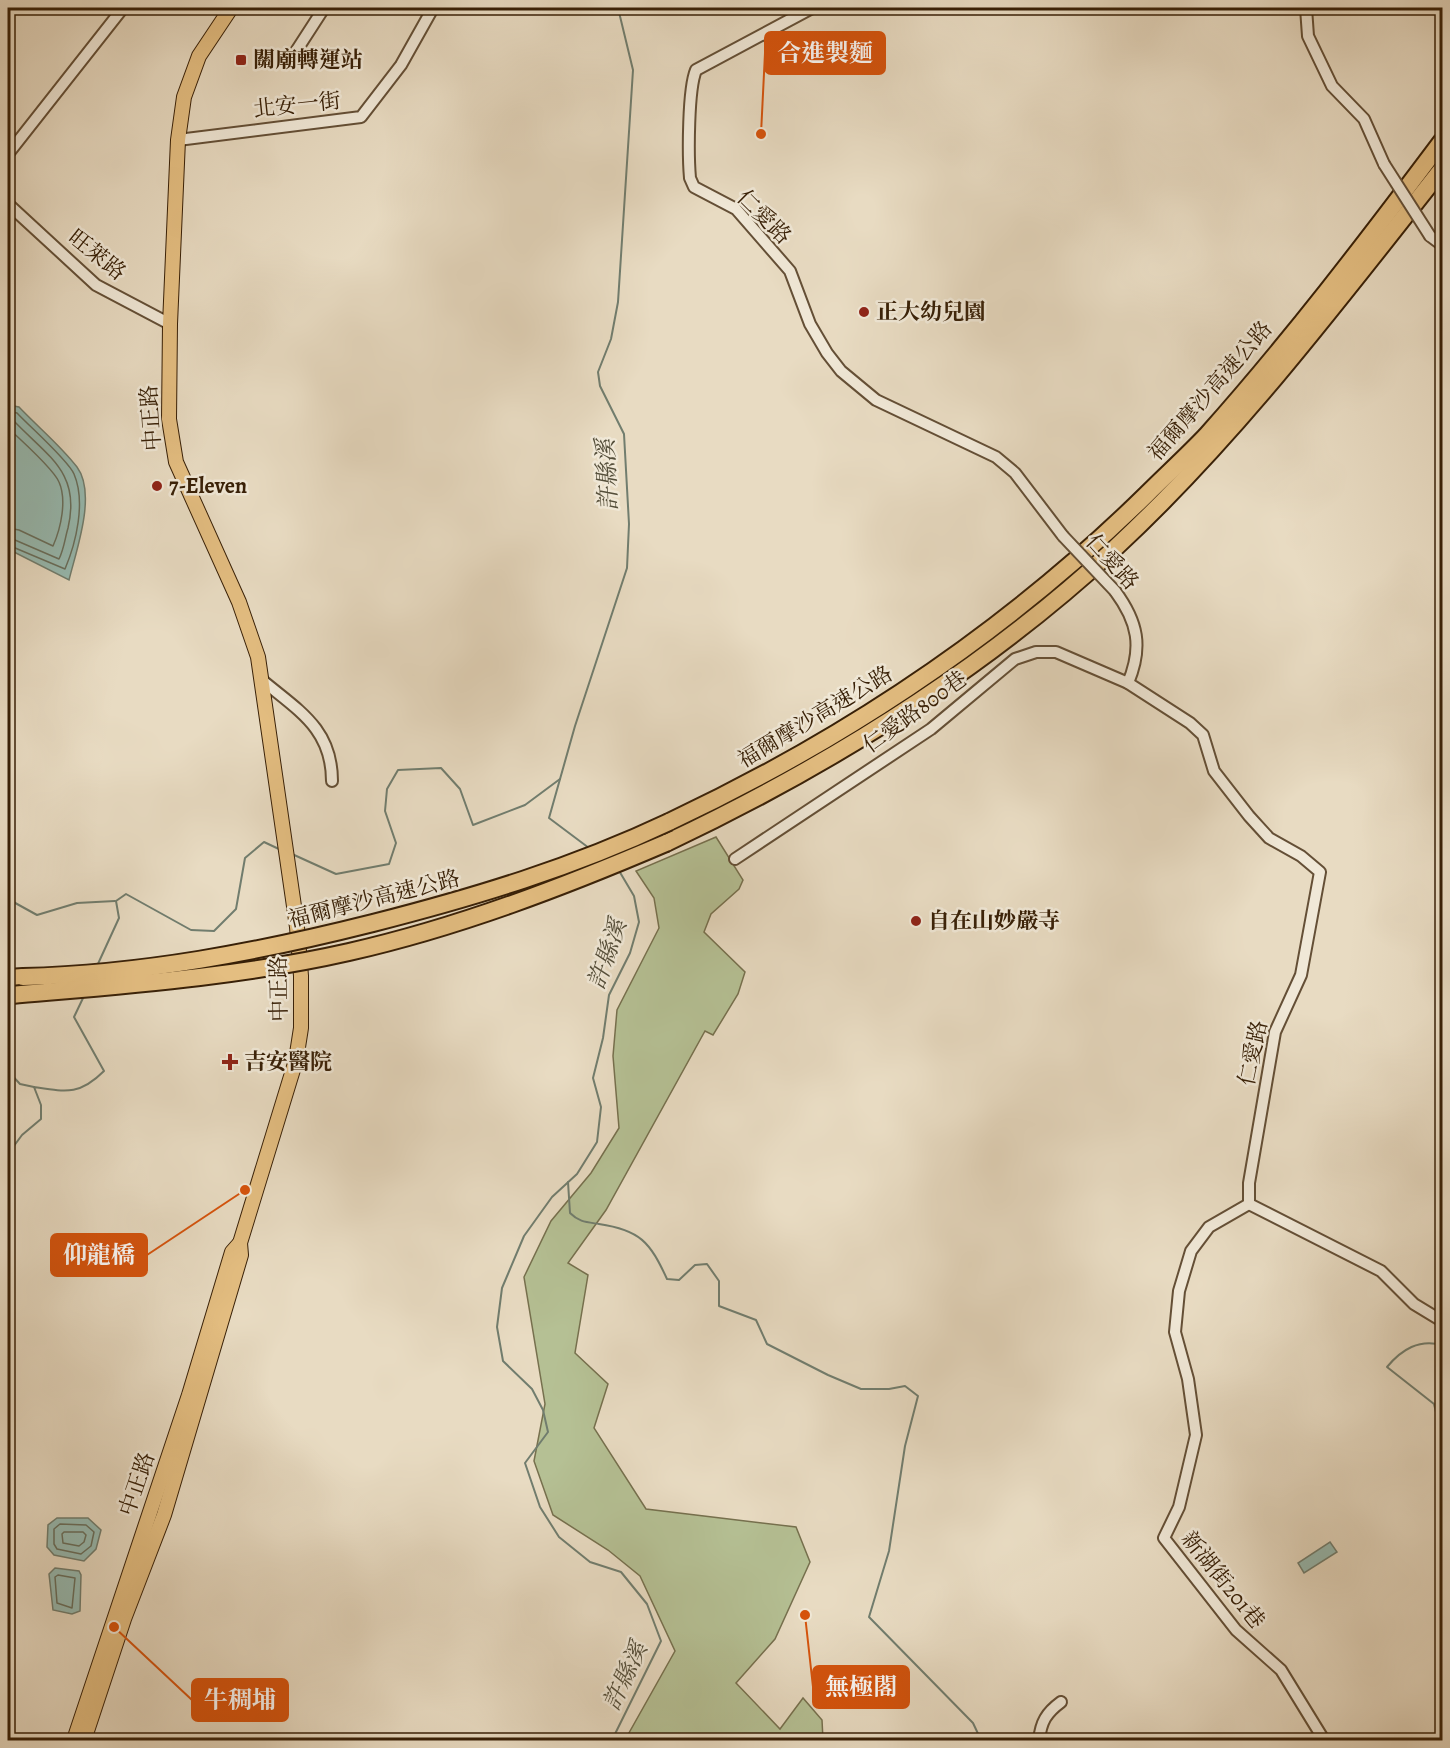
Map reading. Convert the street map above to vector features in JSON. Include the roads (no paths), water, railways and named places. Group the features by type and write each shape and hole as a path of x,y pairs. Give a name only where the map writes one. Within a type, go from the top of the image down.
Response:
{"highway":[{"name":"福爾摩沙高速公路","path":"15,977 61,976 179,964 291,944 474,898 607,851 744,787 862,720 992,630 1096,544 1205,436 1364,245 1443,141"},
{"name":"福爾摩沙高速公路","path":"10,995 201,977 349,952 484,915 666,843 793,779 914,705 1029,621 1114,549 1218,444 1296,355 1443,169"}],"main road":[{"name":"中正路","path":"84,1740 124,1619 164,1515 241,1255 240,1243 299,1044 302,996 294,905 262,681 246,619 176,462 169,419 170,324 178,140 184,97 191,74 208,40 231,8"},
{"name":"中正路","path":"74,1740 189,1395 232,1252 240,1243"}],"street":[{"path":"8,154 120,8"},
{"path":"291,59 324,8"},
{"name":"北安一街","path":"178,140 361,117 401,65 433,8"},
{"name":"仁愛路","path":"812,8 696,70 692,79 691,102 690,178 694,187 735,209 789,271 810,324 841,371 876,400 996,457 1015,473 1063,536 1115,591 1129,610 1136,632 1134,668 1128,683 1190,723 1203,735 1214,771 1249,816 1269,838 1301,856 1320,872 1301,975 1275,1032 1252,1162 1249,1204"},
{"path":"1306,8 1308,36 1332,86 1364,119 1384,164 1430,236 1443,245"},
{"name":"旺萊路","path":"8,204 96,285 170,324"},
{"name":"仁愛路800巷","path":"735,859 931,729 1016,659 1036,652 1056,652 1128,683"},
{"path":"262,681 310,719 322,737 332,761 332,781"},
{"path":"1249,1204 1381,1271 1414,1304 1443,1320"},
{"name":"新湖街201巷","path":"1249,1204 1209,1227 1191,1251 1179,1290 1175,1332 1188,1379 1196,1435 1179,1507 1164,1538 1236,1630 1281,1670 1324,1740"},
{"path":"1039,1740 1041,1725 1048,1712 1061,1702"}],"water":[{"path":"8,405 19,407 71,459 83,478 85,507 83,523 69,580 8,549"},
{"path":"57,1518 88,1518 101,1530 96,1549 84,1561 54,1555 47,1547 48,1525"},
{"path":"1330,1542 1337,1552 1304,1573 1298,1563"},
{"path":"55,1568 79,1571 81,1575 80,1611 72,1614 53,1610 49,1574"}],"waterway":[{"name":"許縣溪","path":"589,848 549,818 575,726 627,568 629,524 624,434 600,386 598,372 611,339 618,302 633,70 618,8"},
{"path":"292,854 336,874 389,864 396,843 385,811 387,789 398,770 441,768 460,789 473,825 525,805 560,779"},
{"path":"97,966 119,918 116,901 126,894 191,930 214,931 236,909 245,858 264,842 281,850"},
{"name":"許縣溪","path":"612,1740 661,1641 647,1604 621,1572 590,1562 559,1537 540,1507 525,1463 548,1432 543,1410 532,1389 503,1361 497,1327 502,1288 524,1236 552,1197 577,1174 597,1142 601,1107 593,1078 603,1038 609,995 630,953 639,922 634,896 618,869"},
{"path":"8,899 37,915 77,903 115,901"},
{"path":"8,1154 22,1135 41,1119 41,1105 34,1087 72,1090 88,1084 104,1071 74,1017 84,996"},
{"path":"8,1071 20,1084 34,1087"},
{"path":"568,1182 570,1213 583,1221 634,1234 649,1247 667,1279 679,1280 695,1265 707,1264 719,1281 719,1306 756,1320 767,1344 861,1389 889,1389 905,1386 918,1396 905,1446 889,1551 869,1617 973,1723 981,1740"},
{"path":"1442,1345 1426,1343 1412,1347 1399,1355 1387,1367 1434,1404 1442,1436"}],"place":[{"name":"關廟轉運站","path":"241,60"},
{"name":"合進製麵","path":"761,134"},
{"name":"正大幼兒園","path":"864,312"},
{"name":"7-Eleven","path":"157,486"},
{"name":"自在山妙嚴寺","path":"916,921"},
{"name":"吉安醫院","path":"230,1062"},
{"name":"仰龍橋","path":"245,1190"},
{"name":"無極閣","path":"805,1615"},
{"name":"牛稠埔","path":"114,1627"}]}
